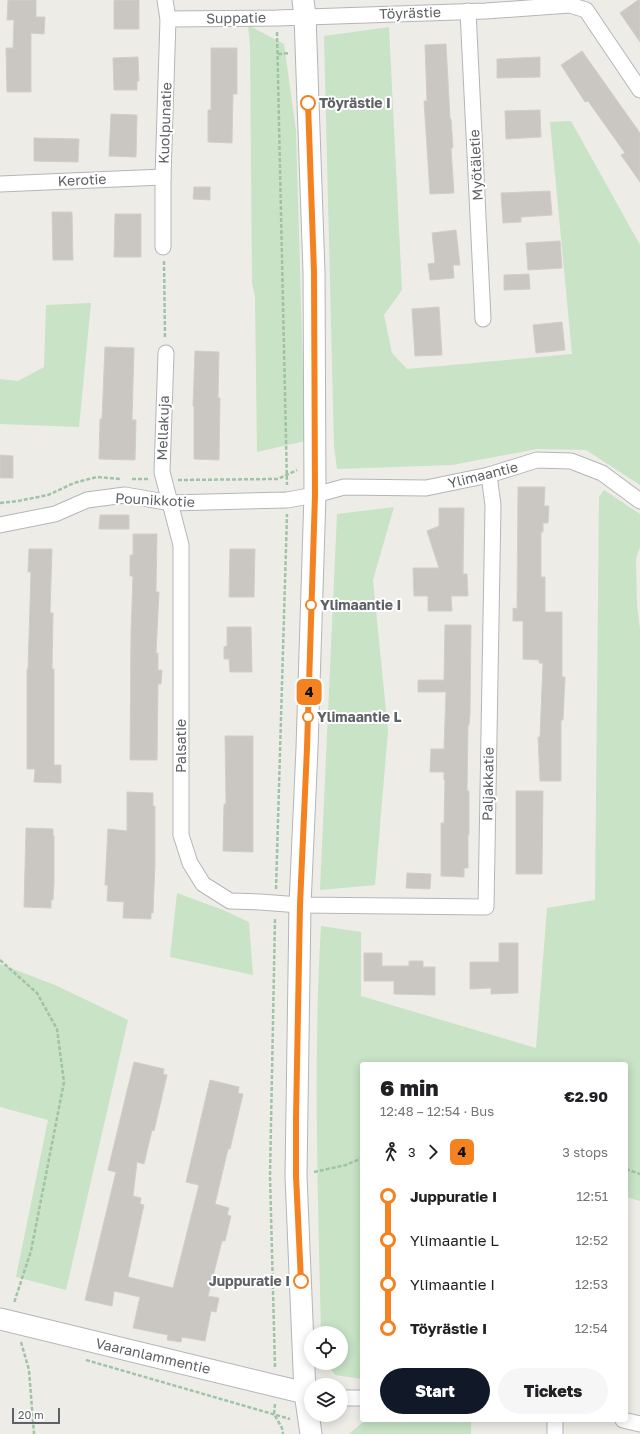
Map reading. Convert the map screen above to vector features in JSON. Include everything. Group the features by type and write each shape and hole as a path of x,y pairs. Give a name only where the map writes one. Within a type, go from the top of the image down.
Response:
{"street":[{"name":"Kuolpunatie","path":"163,247 163,176 168,19 165,0"},
{"name":"Töyrästie","path":"304,8 468,11 570,5 586,10 640,90"},
{"name":"Suppatie","path":"168,19 277,18 304,8"},
{"path":"304,8 314,272 315,495 307,748 300,905 296,1176 307,1378"},
{"name":"Myötäletie","path":"468,11 483,319"},
{"name":"Kerotie","path":"0,184 163,176"},
{"name":"Mellakuja","path":"166,353 162,472 171,503"},
{"name":"Ylimaantie","path":"315,495 344,487 426,488 490,475 537,460 571,461 602,472 640,501"},
{"name":"Paljakkatie","path":"300,905 486,907 493,505 490,475"},
{"name":"Pounikkotie","path":"0,525 55,514 87,500 125,495 171,503 287,500 315,495"},
{"name":"Palsatie","path":"171,503 181,545 181,835 190,863 203,884 230,901 275,902 300,905"},
{"name":"Vaaranlammentie","path":"4,1320 304,1392"},
{"path":"348,1398 360,1398"},
{"path":"628,1421 640,1424"},
{"path":"555,1422 555,1434"}],"path":[{"path":"277,18 287,500 275,902 270,1176 275,1385 274,1414 282,1428 283,1434"},
{"path":"163,247 166,353"},
{"path":"0,960 37,993 58,1029 64,1082 31,1252 4,1320 21,1342 29,1370 34,1434"},
{"path":"270,1176 296,1176 346,1165 360,1159"},
{"path":"628,1170 640,1174"},
{"path":"14,1341 28,1344"},
{"path":"82,1359 274,1414 310,1426"}],"green space":[{"path":"248,25 284,44 296,131 305,441 257,452 255,296 252,283 250,45"},
{"path":"389,27 402,290 384,315 392,353 407,369 572,354 550,122 571,121 640,245 640,485 586,450 537,449 452,465 337,469 334,446 324,36"},
{"path":"91,303 79,427 0,424 0,379 18,381 44,367 46,305"},
{"path":"604,490 640,514 640,547 636,558 637,605 640,629 640,1201 628,1198 628,1062 360,1062 360,1379 335,1375 331,1370 348,1370 348,1326 321,1326 317,1028 321,926 361,932 361,996 536,1048 547,908 595,900 599,497"},
{"path":"394,507 373,580 388,731 375,885 320,890 337,514"},
{"path":"177,893 223,910 249,922 253,975 170,957"},
{"path":"0,964 55,985 128,1020 66,1290 16,1277 48,1120 0,1107"},
{"path":"363,1422 471,1422 471,1434 349,1434"}],"building":[{"path":"8,0 36,0 36,17 45,17 44,34 31,33 31,92 7,92 6,48 13,48 14,20 7,20"},
{"path":"114,0 139,0 139,29 114,29"},
{"path":"640,0 640,42 620,13"},
{"path":"446,44 453,148 451,148 454,193 430,194 424,101 427,101 425,45"},
{"path":"211,48 237,48 237,94 233,94 232,143 208,142 208,110 211,110"},
{"path":"582,51 640,133 640,182 621,155 625,153 588,101 585,102 561,65"},
{"path":"138,57 139,81 137,81 137,90 114,90 113,58"},
{"path":"540,57 540,77 497,78 497,59"},
{"path":"540,110 541,137 506,139 505,111"},
{"path":"111,114 137,115 136,157 109,156"},
{"path":"34,138 79,139 78,162 34,161"},
{"path":"194,187 210,187 210,200 193,199"},
{"path":"550,191 552,215 521,217 521,222 503,223 501,193"},
{"path":"52,212 72,212 73,260 53,260"},
{"path":"115,214 141,214 141,257 114,257"},
{"path":"456,230 460,265 453,265 454,278 430,280 428,264 435,263 432,233"},
{"path":"560,241 562,268 528,270 526,243"},
{"path":"529,274 530,289 504,290 504,275"},
{"path":"439,307 442,355 415,356 412,309"},
{"path":"562,322 565,350 536,353 533,325"},
{"path":"105,347 134,348 132,420 136,420 135,460 99,459"},
{"path":"195,351 219,352 219,460 194,459 193,406"},
{"path":"0,455 13,456 13,478 0,478"},
{"path":"518,487 545,487 544,506 549,506 548,523 543,523 543,532 541,532 541,577 545,577 545,612 562,612 562,677 565,677 563,720 561,720 561,781 540,781 538,737 540,737 543,663 539,663 539,660 523,659 523,621 513,621 513,608 517,609"},
{"path":"439,508 464,508 463,574 467,574 468,596 451,596 452,611 428,611 428,596 414,596 413,568 439,568 427,531 439,526"},
{"path":"100,515 129,515 129,529 99,529"},
{"path":"133,534 157,534 156,592 159,592 156,653 158,653 158,670 162,670 161,684 158,684 157,760 130,760 133,576 130,576 130,555 133,555"},
{"path":"29,549 52,549 50,613 53,613 52,669 54,669 54,765 61,765 61,783 34,782 35,769 27,769 27,669 31,572 28,572"},
{"path":"230,549 255,549 254,597 229,597"},
{"path":"445,625 471,625 467,791 469,791 469,835 468,868 464,868 464,877 441,876 441,823 444,823 445,780 444,772 430,772 431,749 444,749 446,692 418,692 418,680 444,680"},
{"path":"227,627 251,627 252,672 230,672 229,659 224,659 224,647 227,646"},
{"path":"225,736 253,736 253,852 223,851 224,804 226,804"},
{"path":"516,791 543,791 542,874 516,874"},
{"path":"127,792 153,793 153,806 155,806 155,864 153,913 151,913 151,919 123,918 124,902 107,901 108,885 105,885 108,829 127,831"},
{"path":"26,828 53,829 54,883 51,908 24,907"},
{"path":"407,873 431,874 430,889 406,888"},
{"path":"499,943 518,943 518,993 491,994 491,988 470,989 470,962 499,962"},
{"path":"364,953 382,953 382,966 409,966 409,961 423,961 423,967 435,967 435,995 394,994 394,981 364,981"},
{"path":"134,1062 164,1069 163,1074 167,1075 154,1131 152,1130 144,1164 137,1162 133,1196 141,1198 140,1204 144,1205 128,1277 173,1288 199,1185 186,1182 210,1080 239,1087 238,1093 243,1094 215,1204 229,1208 227,1215 231,1216 225,1241 222,1241 208,1296 219,1298 216,1312 211,1311 205,1341 182,1337 181,1342 167,1340 168,1335 133,1328 140,1297 114,1291 112,1306 85,1300 116,1172 108,1170"}],"bus line":[{"name":"4","path":"301,1281 296,1176 296,1118 300,905 307,748 315,495 314,272 308,103"}],"place":[{"name":"Töyrästie I","path":"308,103"},
{"name":"Ylimaantie I","path":"311,605"},
{"name":"Ylimaantie L","path":"308,717"},
{"name":"Juppuratie I","path":"301,1281"}]}
